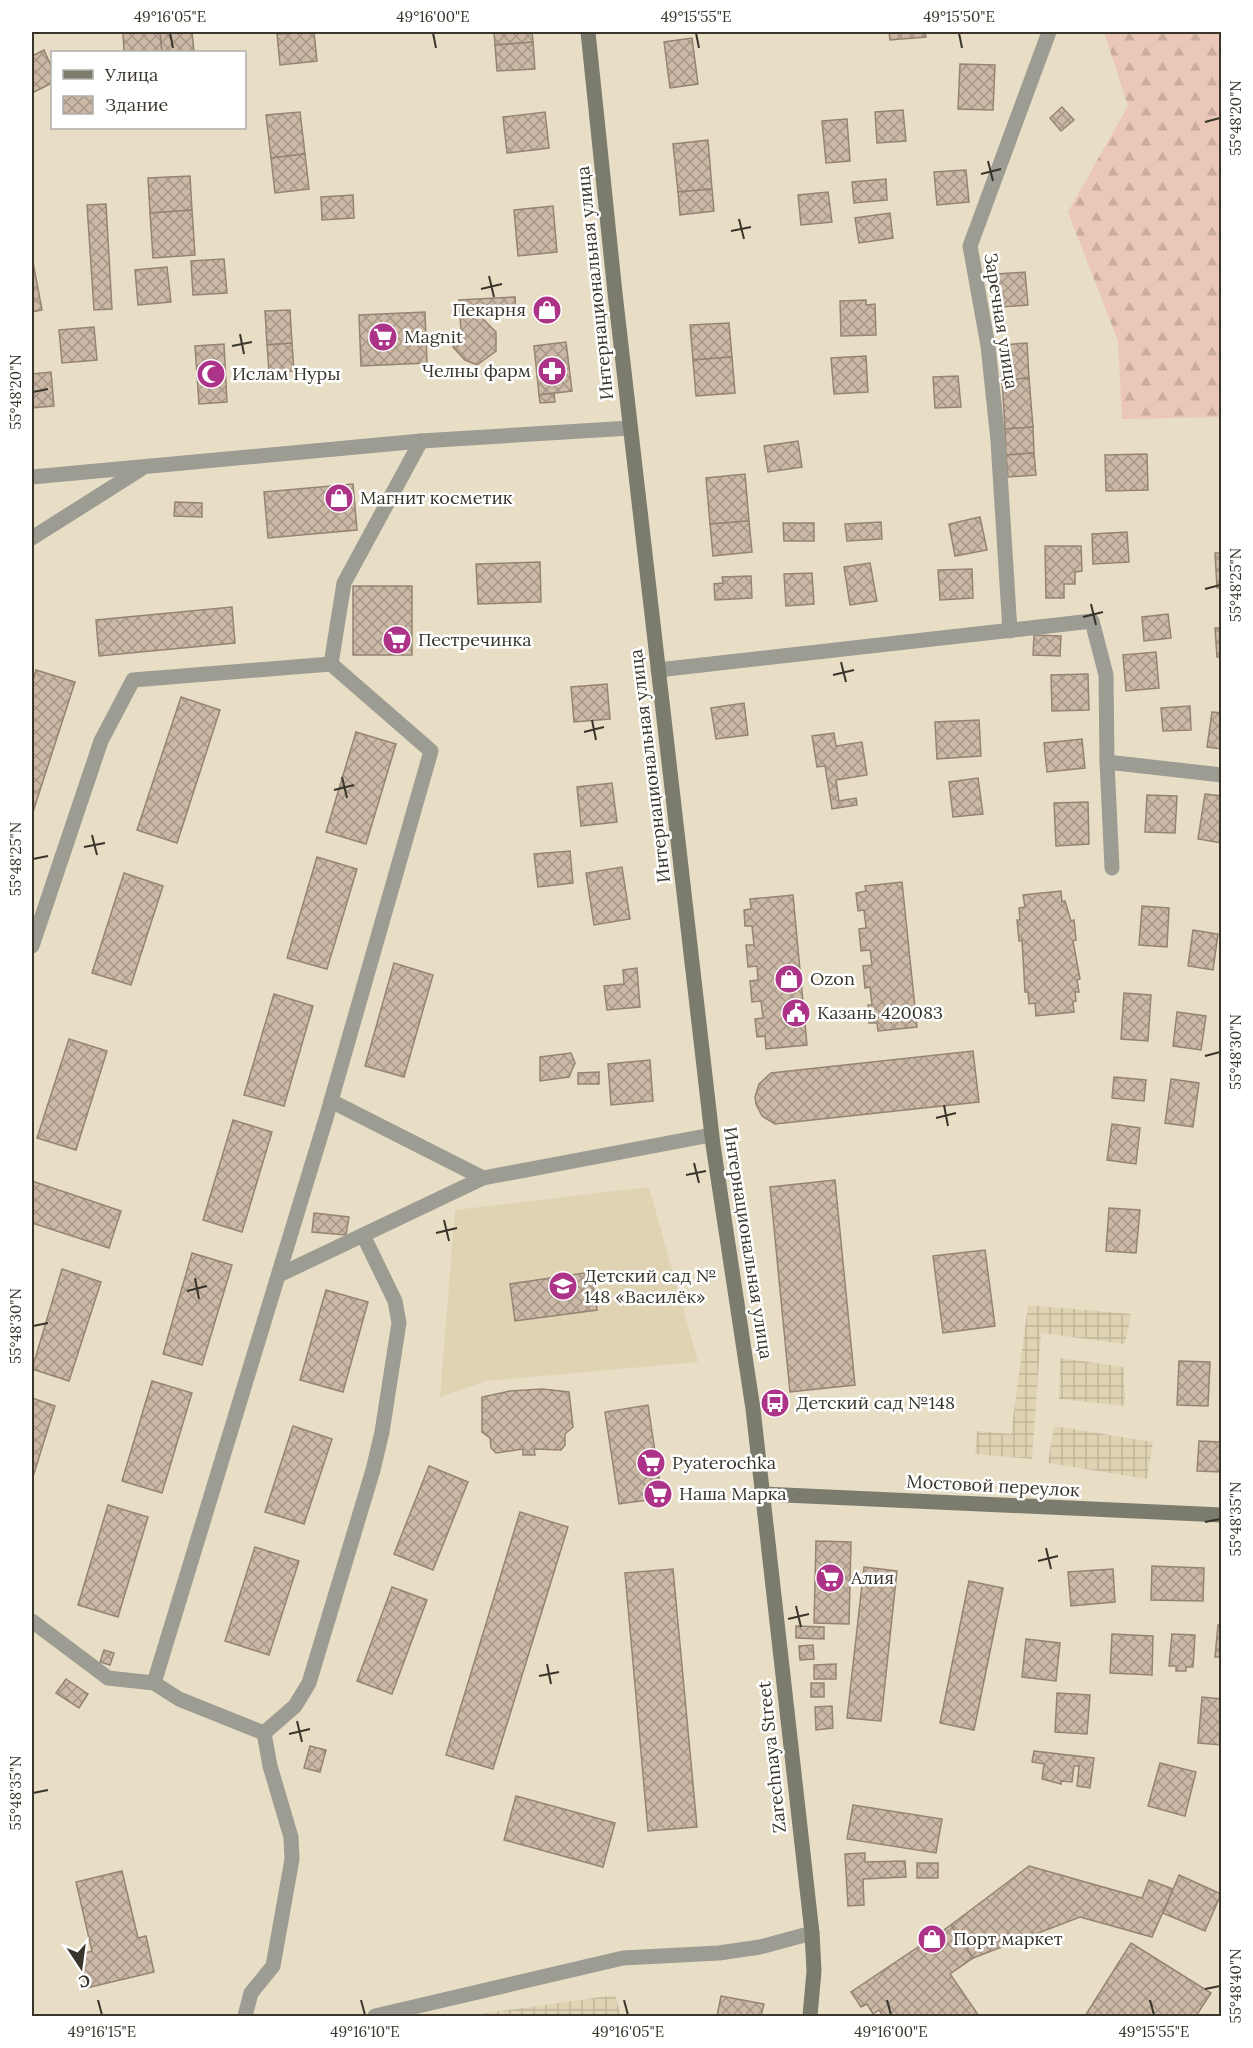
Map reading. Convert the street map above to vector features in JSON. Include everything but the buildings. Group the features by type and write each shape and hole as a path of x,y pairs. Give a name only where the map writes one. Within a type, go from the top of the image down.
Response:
{"street":[{"name":"Интернациональная улица","path":"588,32 630,428 711,1135 763,1494"},
{"name":"Заречная улица","path":"1010,630 989,356 970,246 1049,32"},
{"path":"1040,58 1060,32"},
{"path":"32,477 421,441 630,428"},
{"path":"331,664 344,583 421,441"},
{"path":"32,538 145,466"},
{"path":"658,670 1092,621 1106,675 1112,868"},
{"path":"32,946 101,741 133,680 331,664 431,751 331,1101 154,1683"},
{"path":"1107,762 1221,775"},
{"path":"331,1101 483,1178"},
{"path":"279,1275 483,1178 711,1135"},
{"path":"264,1733 295,1706 309,1683 382,1432 399,1323 395,1301 363,1235"},
{"name":"Мостовой переулок","path":"763,1494 1221,1515"},
{"name":"Zarechnaya Street","path":"763,1494 812,1933 814,1971 810,2016"},
{"path":"32,1621 108,1678 154,1683 179,1700 264,1733"},
{"path":"245,2016 250,1993 273,1966 292,1859 291,1837 270,1766 264,1733"},
{"path":"375,2016 623,1958 719,1953 760,1947 812,1933"}],"shaded area":[{"name":"Детский сад № 148 «Василёк»","path":"649,1187 698,1362 486,1381 440,1397 455,1210"},
{"path":"1028,1305 1131,1314 1125,1344 1041,1333 1032,1459 975,1454 977,1431 1011,1434"},
{"path":"1060,1358 1124,1367 1125,1406 1059,1399"},
{"path":"1054,1426 1153,1442 1147,1479 1048,1463"},
{"path":"615,1995 621,2016 465,2016"}],"green space":[{"path":"1104,32 1221,32 1221,417 1122,419 1118,341 1068,212 1128,106"}],"place":[{"name":"Пекарня","path":"547,310"},
{"name":"Magnit","path":"383,337"},
{"name":"Челны фарм","path":"552,371"},
{"name":"Ислам Нуры","path":"211,374"},
{"name":"Магнит косметик","path":"339,498"},
{"name":"Пестречинка","path":"397,640"},
{"name":"Ozon","path":"789,979"},
{"name":"Казань 420083","path":"796,1013"},
{"name":"Детский сад № 148 «Василёк»","path":"563,1286"},
{"name":"Детский сад №148","path":"775,1403"},
{"name":"Pyaterochka","path":"651,1463"},
{"name":"Наша Марка","path":"658,1494"},
{"name":"Алия","path":"830,1578"},
{"name":"Порт маркет","path":"932,1939"}]}
